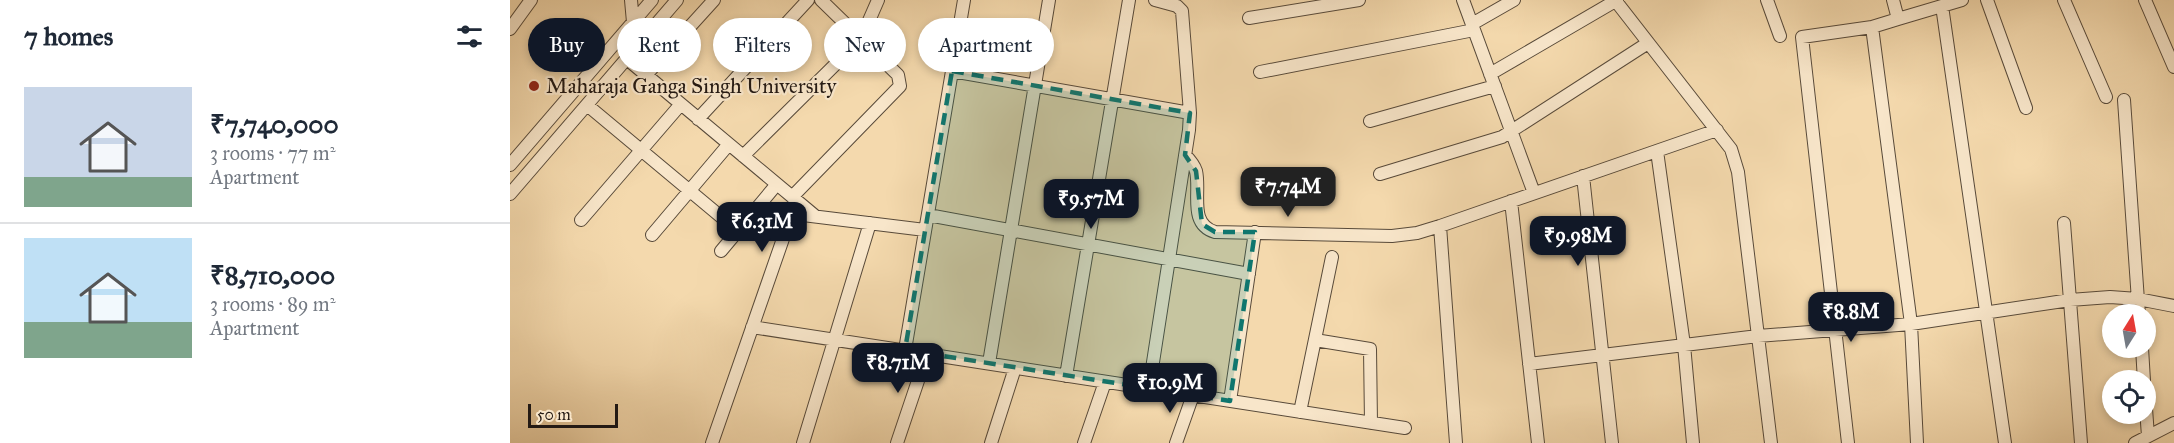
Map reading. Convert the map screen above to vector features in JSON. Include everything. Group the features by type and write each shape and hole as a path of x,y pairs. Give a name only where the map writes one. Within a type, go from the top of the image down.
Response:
{"street":[{"path":"510,29 531,0"},
{"path":"631,0 633,18"},
{"path":"636,18 652,0"},
{"path":"662,18 677,0"},
{"path":"646,75 714,0"},
{"path":"698,119 808,0"},
{"path":"822,0 840,18"},
{"path":"870,18 878,0"},
{"path":"961,18 964,0"},
{"path":"989,363 1049,0"},
{"path":"1066,376 1129,0"},
{"path":"1149,388 1190,114 1182,11 1178,6 1155,0"},
{"path":"1249,18 1359,0"},
{"path":"1463,0 1534,193"},
{"path":"1260,72 1473,27 1514,0"},
{"path":"1370,121 1493,80 1616,0 1731,149 1738,172 1771,443"},
{"path":"1767,0 1780,36"},
{"path":"1893,0 1898,19"},
{"path":"1848,443 1802,37 1872,27 1962,0"},
{"path":"1987,0 2026,108"},
{"path":"2064,0 2106,97"},
{"path":"2145,0 2174,67"},
{"path":"1942,6 2006,443"},
{"path":"1872,27 1911,324 1917,443"},
{"path":"510,165 617,41"},
{"path":"1380,174 1490,142 1512,131 1648,43"},
{"path":"510,194 617,70"},
{"path":"642,72 814,215"},
{"path":"743,156 828,72"},
{"path":"792,197 900,86 898,75 895,72"},
{"path":"905,350 952,72"},
{"path":"958,72 1190,114"},
{"path":"2124,100 2138,304"},
{"path":"581,220 681,104"},
{"path":"587,105 738,231"},
{"path":"1185,155 1192,162 1196,171 1198,215 1208,230 1392,236 1417,233 1440,226 1716,130"},
{"path":"652,235 729,144"},
{"path":"1657,151 1684,345 1693,443"},
{"path":"1583,176 1612,443"},
{"path":"721,251 777,184"},
{"path":"1511,201 1538,443"},
{"path":"712,443 785,233 793,221 803,214 925,230"},
{"path":"928,215 1249,274"},
{"path":"802,443 870,223"},
{"path":"2064,223 2081,443"},
{"path":"1440,226 1456,443"},
{"path":"1230,401 1255,232"},
{"path":"1300,412 1332,257"},
{"path":"1529,364 1758,336 1911,324 2070,300 2110,297 2138,299 2174,306"},
{"path":"752,327 1405,428"},
{"path":"1315,340 1370,349 1371,423"},
{"path":"897,443 927,354"},
{"path":"991,443 1015,368"},
{"path":"1084,443 1105,382"},
{"path":"1176,443 1192,395"},
{"path":"2135,443 2174,423"},
{"path":"2147,424 2148,436"}],"highlighted area":[{"path":"952,71 1190,113 1185,155 1196,171 1202,224 1215,232 1255,232 1230,401 905,350"}],"place":[{"name":"Maharaja Ganga Singh University","path":"534,86"}]}
